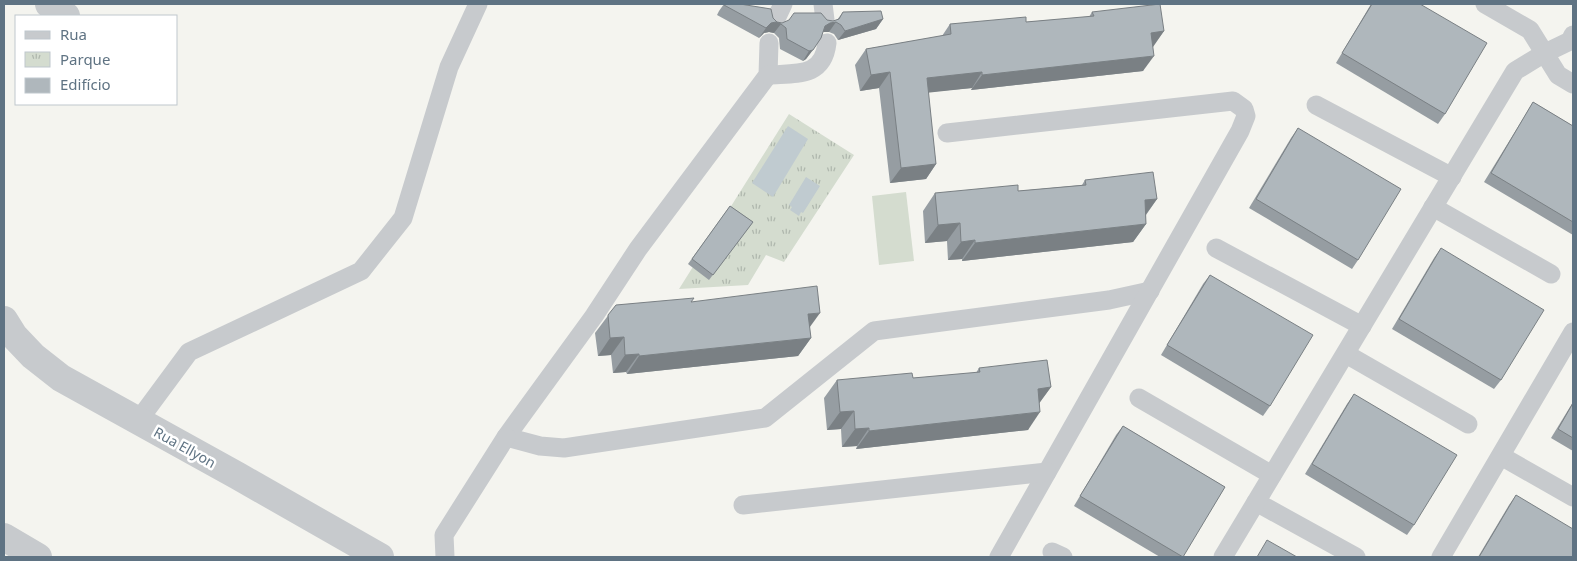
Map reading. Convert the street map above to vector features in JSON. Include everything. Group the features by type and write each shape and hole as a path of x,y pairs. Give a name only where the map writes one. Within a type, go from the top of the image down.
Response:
{"street":[{"path":"49,4 65,15"},
{"name":"Rua Ellyon","path":"4,320 14,336 33,356 61,378 380,557"},
{"path":"4,537 38,557"}],"lane":[{"path":"138,420 189,352 361,271 403,218 449,67 478,4"},
{"path":"1485,4 1530,30 1558,75 1573,84"},
{"path":"1222,557 1515,71 1544,54 1570,42 1573,35"},
{"path":"446,557 444,534 506,437 594,316 638,249 768,75 769,43"},
{"path":"768,75 812,70 821,64 826,54 827,44"},
{"path":"947,132 1234,101 1244,109 1246,116 1240,131 999,557"},
{"path":"1316,105 1452,177"},
{"path":"1433,208 1551,274"},
{"path":"1216,248 1362,326"},
{"path":"506,437 540,446 564,448 765,418 874,331 1109,300 1150,291"},
{"path":"1441,557 1573,332"},
{"path":"1346,354 1468,424"},
{"path":"1139,398 1272,476"},
{"path":"1501,456 1573,497"},
{"path":"742,506 1047,472"},
{"path":"1256,502 1356,557"}],"green space":[{"path":"789,114 854,155 784,262 766,255 748,285 679,289"},
{"path":"906,192 914,261 879,265 872,196"}],"shaded area":[{"path":"788,126 808,139 773,197 752,183"},
{"path":"806,177 820,186 803,213 801,212 799,216 790,210 792,207 789,205"}],"building":[{"path":"725,4 740,4 771,9 773,18 777,22 782,23 789,20 794,13 821,13 827,20 833,21 839,19 843,12 881,11 883,19 845,31 836,22 830,23 825,26 821,38 813,50 809,51 787,39 786,28 781,24 771,23 766,28"},
{"path":"1160,4 1164,31 1151,33 1154,56 982,75 982,72 927,78 936,164 901,168 890,72 871,75 866,49 951,34 950,24 1026,17 1026,22 1094,16 1092,12"},
{"path":"1372,4 1420,4 1487,43 1445,114 1342,53"},
{"path":"1533,102 1573,126 1573,222 1491,173"},
{"path":"1298,128 1401,189 1358,260 1256,199"},
{"path":"1153,172 1157,199 1145,200 1146,224 975,243 975,240 961,242 960,223 938,225 935,193 1018,185 1018,191 1086,185 1085,180"},
{"path":"730,206 753,222 713,275 692,259"},
{"path":"1441,248 1544,310 1501,380 1399,319"},
{"path":"1210,275 1313,335 1270,406 1167,345"},
{"path":"817,286 820,313 808,314 811,338 639,356 639,354 625,355 624,337 610,338 608,315 616,305 694,298 691,302"},
{"path":"1047,360 1051,387 1038,389 1040,412 869,431 869,428 855,429 854,411 840,412 837,380 912,373 913,378 980,372 979,368"},
{"path":"1354,394 1457,455 1414,525 1312,464"},
{"path":"1573,403 1573,438 1558,429"},
{"path":"1123,426 1225,487 1183,557 1080,496"},
{"path":"1516,495 1573,529 1573,557 1479,557"},
{"path":"1267,540 1297,557 1257,557"}]}
